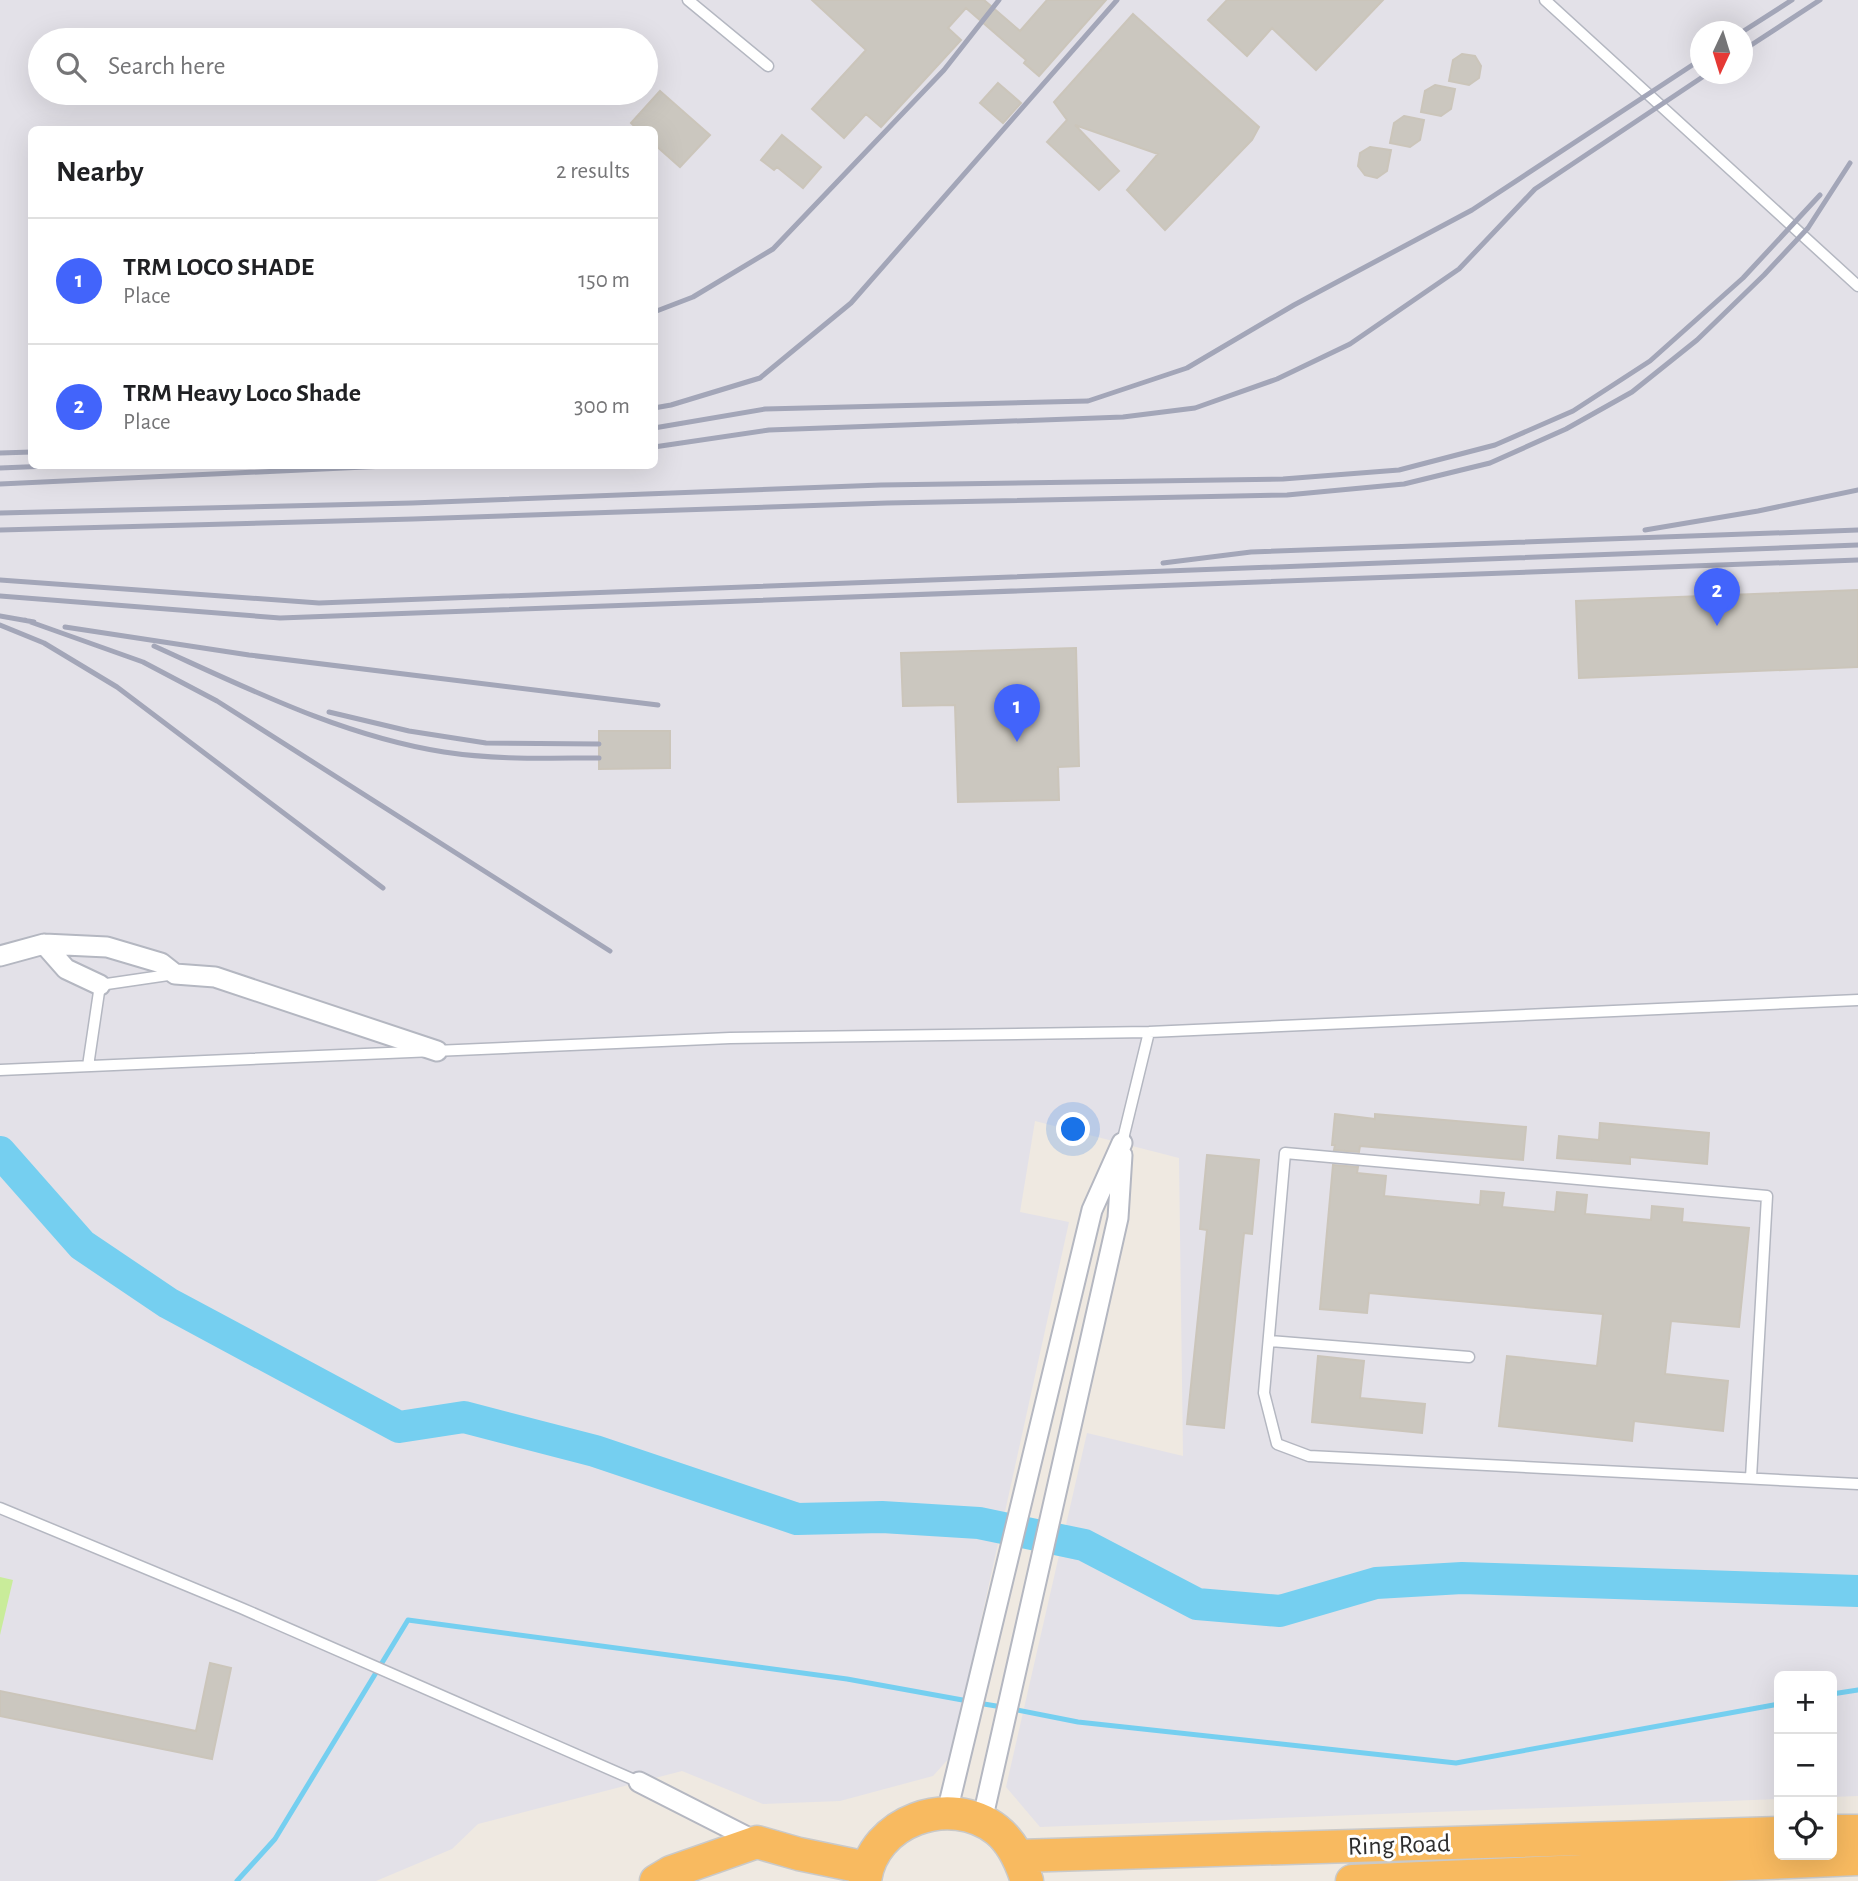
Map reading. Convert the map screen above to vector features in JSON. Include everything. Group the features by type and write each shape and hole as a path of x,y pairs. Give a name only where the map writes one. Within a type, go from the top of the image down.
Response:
{"highway":[{"path":"656,1881 671,1872 757,1842 866,1875 881,1843 908,1821 947,1812 982,1821 998,1831 1023,1869"},
{"path":"1837,1831 1858,1830"},
{"name":"Ring Road","path":"1023,1869 1774,1833"},
{"name":"Ring Road","path":"1352,1881 1818,1871 1858,1859"}],"street":[{"path":"0,956 44,944 107,947 161,963 175,974 215,977 438,1051"},
{"path":"44,944 66,970 100,985"},
{"path":"947,1812 1092,1210 1122,1143"},
{"path":"982,1821 1118,1218 1122,1143"},
{"path":"639,1782 757,1842"}],"lane":[{"path":"688,0 768,66"},
{"path":"1545,0 1858,286"},
{"path":"88,1066 100,985 175,974"},
{"path":"0,1070 730,1038 1149,1032 1858,1000"},
{"path":"1122,1143 1149,1032"},
{"path":"1751,1478 1767,1196 1286,1153 1264,1393 1277,1444 1309,1456 1858,1484"},
{"path":"1269,1341 1469,1357"},
{"path":"0,1508 337,1650 639,1782"}],"shaded area":[{"path":"0,0 1858,0 1858,1796 1837,1797 1837,1671 1774,1671 1774,1799 1040,1827 1006,1787 1087,1433 1183,1456 1179,1158 1035,1121 1020,1212 1069,1222 951,1756 933,1776 840,1801 763,1804 682,1771 478,1824 452,1849 376,1881 0,1881"}],"green space":[{"path":"0,1577 13,1580 0,1635"}],"building":[{"path":"812,0 984,0 1020,31 1047,0 1106,0 1039,76 1024,63 1026,60 966,8 948,28 961,40 881,127 866,114 844,138 812,109 866,50"},
{"path":"1227,0 1383,0 1316,70 1272,28 1247,56 1208,20"},
{"path":"1133,14 1259,127 1252,140 1165,230 1127,190 1158,154 1075,125 1119,171 1099,190 1047,142 1067,120 1054,102"},
{"path":"1462,54 1475,56 1481,66 1479,78 1469,85 1449,81 1453,60"},
{"path":"998,83 1021,103 1003,123 980,103"},
{"path":"1435,85 1455,89 1451,109 1441,116 1421,112 1425,91"},
{"path":"660,91 710,135 680,167 658,148 658,126 634,126 631,123 647,105 658,105"},
{"path":"1404,116 1424,120 1420,140 1410,147 1390,143 1394,123"},
{"path":"782,135 821,167 803,188 777,167 774,170 761,160"},
{"path":"1370,147 1391,150 1387,171 1377,178 1365,175 1358,166 1360,153"},
{"path":"1858,590 1858,667 1579,678 1576,601"},
{"path":"1076,648 1079,766 1058,767 1059,800 958,802 955,705 903,706 901,653"},
{"path":"599,731 670,731 670,768 599,769"},
{"path":"1335,1114 1375,1119 1375,1114 1526,1127 1523,1160 1360,1146 1359,1152 1334,1150 1335,1145 1332,1145"},
{"path":"1600,1123 1709,1133 1707,1164 1630,1157 1630,1164 1557,1158 1559,1136 1599,1140"},
{"path":"1207,1155 1259,1160 1252,1234 1244,1233 1224,1428 1187,1424 1207,1230 1200,1229"},
{"path":"1333,1165 1358,1167 1357,1173 1386,1176 1384,1196 1480,1205 1481,1191 1504,1193 1502,1207 1555,1212 1557,1192 1587,1195 1585,1214 1651,1220 1652,1206 1683,1209 1682,1222 1749,1228 1739,1327 1671,1321 1665,1374 1728,1381 1723,1431 1634,1421 1632,1441 1499,1426 1507,1356 1597,1366 1603,1314 1369,1293 1367,1313 1320,1309"},
{"path":"1318,1356 1364,1361 1360,1398 1425,1404 1422,1433 1312,1422"},
{"path":"210,1663 231,1668 212,1759 0,1716 0,1691 196,1731"}],"waterway":[{"path":"0,1152 82,1245 168,1303 399,1427 464,1417 595,1451 797,1519 882,1517 979,1523 1084,1545 1197,1604 1280,1611 1376,1583 1462,1578 1858,1591"},
{"path":"237,1881 275,1839 408,1620 847,1679 968,1701"},
{"path":"1837,1693 1858,1690"},
{"path":"978,1703 1002,1707"},
{"path":"1012,1709 1078,1722 1456,1763 1774,1705"}],"railway":[{"path":"658,310 693,297 773,249 944,70 999,0"},
{"path":"658,407 760,378 851,303 1117,0"},
{"path":"1753,25 1792,0"},
{"path":"1753,44 1820,0"},
{"path":"658,427 765,409 1088,401 1187,368 1294,305 1472,210 1690,67"},
{"path":"658,446 769,430 1123,417 1195,408 1277,379 1350,344 1459,269 1535,189 1692,84"},
{"path":"0,530 887,503 1287,495 1404,484 1490,463 1566,429 1632,392 1697,340 1764,275 1808,228 1850,163"},
{"path":"0,513 412,503 881,485 1283,479 1399,470 1495,445 1573,411 1650,361 1743,278 1820,195"},
{"path":"0,453 28,452"},
{"path":"0,468 28,467"},
{"path":"0,484 322,469"},
{"path":"1645,530 1758,511 1858,490"},
{"path":"1163,563 1251,552 1858,530"},
{"path":"0,580 319,603 1858,545"},
{"path":"0,596 280,618 1858,560"},
{"path":"0,616 34,622"},
{"path":"25,620 143,662 217,701 610,951"},
{"path":"0,625 44,643 117,687 383,888"},
{"path":"65,627 249,655 658,705"},
{"path":"154,646 296,709 332,723 406,745 483,756 599,758"},
{"path":"329,712 409,731 486,743 599,744"}],"place":[{"name":"TRM Heavy Loco Shade","path":"1717,626"},
{"name":"TRM LOCO SHADE","path":"1017,742"}]}
